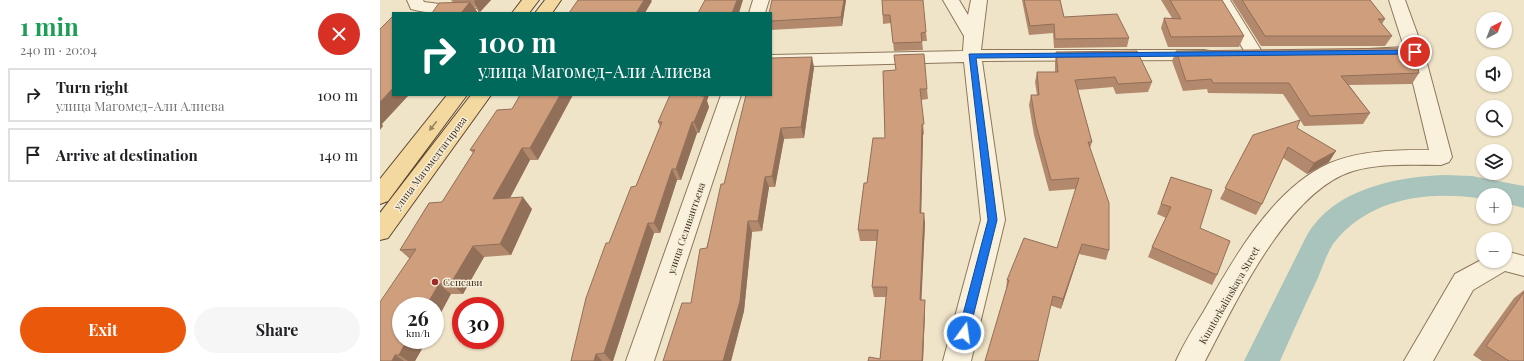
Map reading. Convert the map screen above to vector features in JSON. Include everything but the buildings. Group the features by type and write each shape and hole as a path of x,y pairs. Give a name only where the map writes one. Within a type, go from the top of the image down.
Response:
{"main road":[{"path":"521,12 531,0"},
{"path":"544,12 553,0"},
{"name":"улица Магомедтагирова","path":"380,195 456,96"},
{"name":"улица Магомедтагирова","path":"380,231 480,96"}],"street":[{"path":"415,0 417,6 463,12"},
{"path":"757,12 761,0"},
{"path":"952,0 972,46"},
{"path":"957,361 993,220 972,46 979,0"},
{"path":"772,61 972,46 1228,55 1263,54 1222,0"},
{"name":"Kumtorkalinskaya Street","path":"1190,361 1253,250 1306,188 1337,169 1355,163 1373,160 1441,157 1415,52 1397,0"},
{"path":"1359,53 1415,52"},
{"name":"улица Селивантьева","path":"640,361 731,96"},
{"path":"1512,263 1524,266"},
{"path":"1418,361 1464,282 1489,268"}],"waterway":[{"path":"1262,361 1318,244 1323,235 1342,216 1365,202 1390,192 1417,187 1444,185 1472,187 1524,197"}],"place":[{"name":"Сенсави","path":"435,282"}],"route":[{"path":"964,333 993,220 972,56 1255,55 1415,52"}]}
